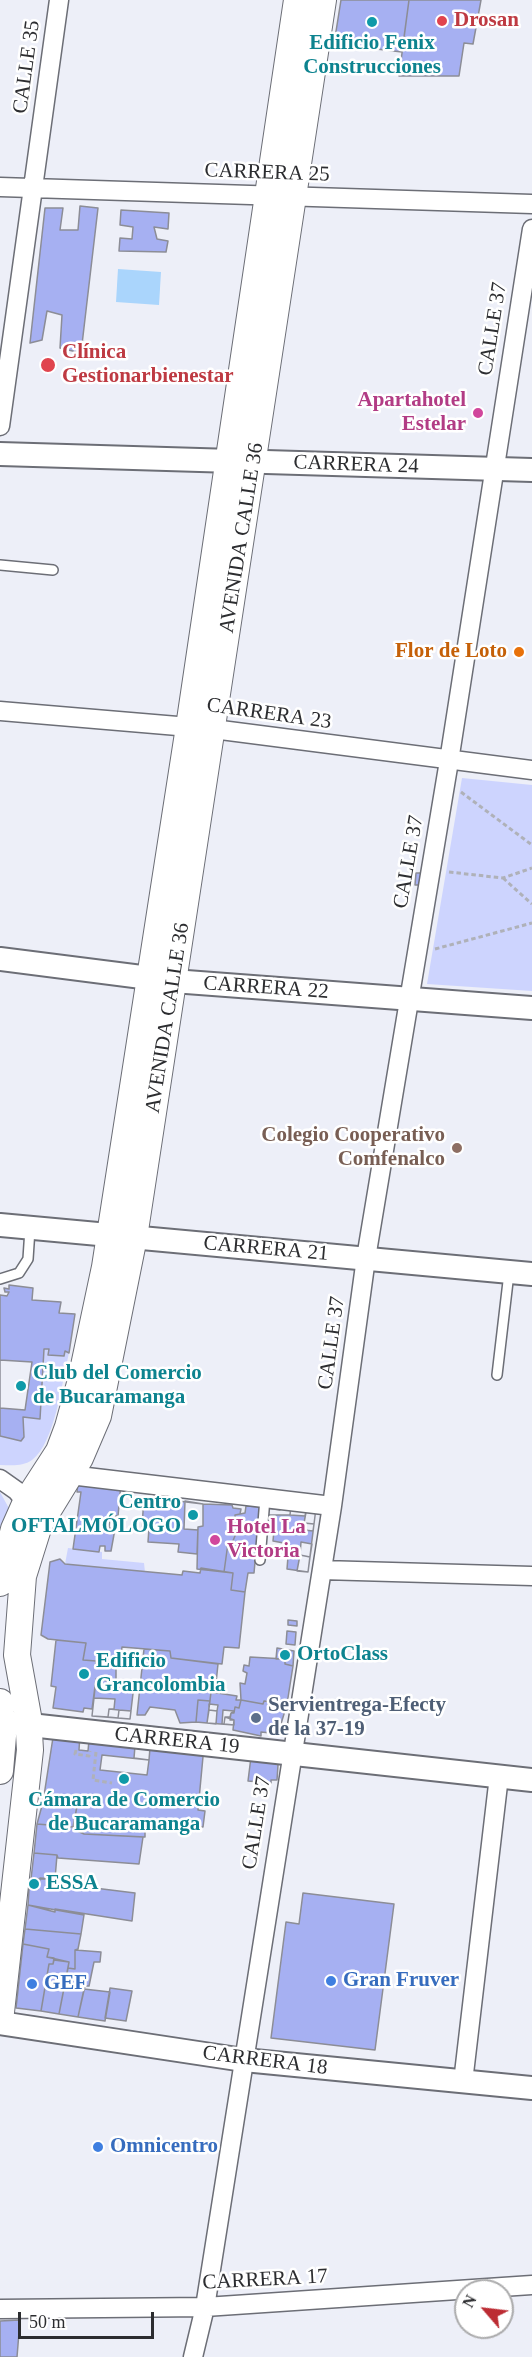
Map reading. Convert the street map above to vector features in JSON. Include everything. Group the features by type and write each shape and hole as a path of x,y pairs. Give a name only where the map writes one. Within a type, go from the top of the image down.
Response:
{"main road":[{"name":"AVENIDA CALLE 36","path":"241,461 268,196 297,0"},
{"name":"AVENIDA CALLE 36","path":"0,2022 29,1761 29,1725 16,1655 23,1576 39,1525 70,1475 98,1416 122,1236 241,461 293,197 323,0"},
{"name":"AVENIDA CALLE 36","path":"0,1583 14,1530 26,1502 59,1451 72,1416 122,1236"},
{"path":"0,1771 1,1715"}],"street":[{"name":"CALLE 35","path":"0,426 59,0"},
{"name":"CARRERA 25","path":"0,187 532,204"},
{"name":"CALLE 37","path":"193,2357 205,2307 291,1753 332,1506 366,1258 449,762 532,229"},
{"name":"CARRERA 24","path":"0,454 532,470"},
{"name":"CARRERA 23","path":"0,711 201,728 449,762 532,770"},
{"name":"CARRERA 22","path":"0,959 162,980 532,1008"},
{"name":"CARRERA 21","path":"0,1225 532,1274"},
{"path":"70,1475 332,1506"},
{"path":"0,1479 18,1491 26,1502"},
{"path":"322,1570 532,1576"},
{"name":"CARRERA 19","path":"1,1715 29,1725 532,1780"},
{"path":"463,2082 499,1776"},
{"name":"CARRERA 18","path":"0,2022 244,2060 532,2088"},
{"name":"CARRERA 17","path":"0,2309 205,2307 532,2285"}],"lane":[{"path":"0,565 53,570"},
{"path":"0,1279 19,1273 27,1259 31,1241 30,1227"},
{"path":"497,1375 509,1272"},
{"path":"260,1560 265,1498"}],"path":[{"path":"446,780 532,845"},
{"path":"430,870 503,879 532,868"},
{"path":"503,879 532,904"},
{"path":"416,954 532,923"},
{"path":"96,1752 93,1780 112,1783"}],"shaded area":[{"path":"118,269 161,272 159,305 116,302"},
{"path":"462,778 532,785 532,991 427,984"},
{"path":"44,1349 49,1349 49,1355 64,1356 65,1351 69,1353 52,1426 40,1452 32,1460 20,1465 0,1465 0,1436 21,1441 24,1437 23,1417 40,1418"},
{"path":"0,1492 11,1512 0,1541"},
{"path":"68,1548 102,1552 102,1559 144,1563 145,1572 65,1564"}],"building":[{"name":"Edificio Fenix Construcciones","path":"341,0 409,0 402,52 334,44"},
{"name":"Drosan","path":"409,0 481,0 473,44 464,43 459,76 399,76"},
{"path":"80,206 98,208 81,353 60,348 62,315 47,311 42,340 30,343 45,208 63,208 60,230 78,230"},
{"path":"121,210 169,213 168,229 154,227 157,239 168,241 166,252 119,251 120,238 132,239 133,227 120,225"},
{"path":"416,873 421,873 420,885 415,885"},
{"name":"Club del Comercio de Bucaramanga","path":"9,1285 33,1288 32,1300 61,1302 59,1313 75,1314 69,1353 65,1351 64,1356 48,1355 49,1349 44,1349 40,1419 23,1417 24,1437 21,1441 0,1436 0,1295 7,1296 9,1292 5,1292 4,1288 9,1289"},
{"path":"0,1360 32,1362 25,1410 0,1408"},
{"path":"121,1483 118,1516 110,1515 109,1528 115,1529 111,1551 105,1551 105,1546 100,1546 99,1552 73,1549 81,1492 77,1492 78,1484"},
{"path":"144,1497 203,1504 203,1526 198,1527 197,1554 178,1552 179,1544 148,1542 149,1528 142,1527"},
{"name":"Centro OFTALMÓLOGO","path":"185,1501 203,1504 203,1526 198,1527 198,1530 184,1529"},
{"name":"Hotel La Victoria","path":"203,1504 232,1505 233,1508 241,1509 240,1514 235,1515 235,1536 232,1543 228,1543 224,1572 197,1569 198,1527 203,1526"},
{"path":"281,1504 316,1508 308,1572 287,1569 289,1544 273,1541 274,1530 258,1529 260,1507 280,1510"},
{"path":"281,1504 291,1505 290,1515 266,1515 266,1508 280,1510"},
{"path":"291,1505 307,1507 305,1516 290,1515"},
{"path":"246,1506 260,1507 254,1573 248,1573 245,1592 231,1590 233,1573 224,1572 228,1543 232,1543 235,1536 235,1515 245,1513"},
{"path":"307,1507 316,1508 314,1524 304,1523"},
{"path":"304,1523 314,1524 313,1531 304,1530"},
{"path":"301,1542 312,1544 310,1557 300,1555"},
{"path":"300,1555 310,1557 308,1572 297,1571"},
{"path":"60,1559 65,1564 182,1575 183,1571 200,1573 201,1568 233,1573 231,1590 245,1592 239,1648 224,1647 222,1664 171,1658 170,1651 122,1647 119,1668 96,1666 96,1661 83,1660 86,1643 48,1639 41,1635 50,1562"},
{"path":"288,1620 297,1621 297,1626 288,1625"},
{"path":"287,1631 296,1632 295,1645 286,1644"},
{"name":"Edificio Grancolombia","path":"56,1640 86,1643 83,1660 96,1661 96,1666 116,1668 116,1681 96,1679 92,1709 84,1708 83,1712 53,1708 56,1687 51,1686"},
{"name":"OrtoClass","path":"277,1648 294,1651 293,1666 285,1664 285,1659 276,1659"},
{"path":"144,1649 170,1651 171,1658 218,1664 215,1693 211,1692 210,1701 198,1700 196,1722 180,1723 175,1710 150,1707 145,1715 137,1715"},
{"path":"250,1657 285,1659 285,1664 293,1666 287,1704 264,1701 263,1704 241,1700 240,1683 245,1684 247,1673 243,1671 244,1665 249,1666"},
{"path":"96,1679 134,1685 130,1719 92,1716"},
{"path":"211,1692 237,1696 236,1700 241,1700 239,1708 235,1707 234,1713 231,1713 230,1720 234,1720 234,1725 207,1723"},
{"path":"94,1698 115,1699 114,1709 109,1709 108,1717 92,1716"},
{"path":"198,1700 210,1701 207,1723 196,1722"},
{"name":"Servientrega-Efecty de la 37-19","path":"241,1700 263,1704 264,1701 287,1704 281,1724 271,1733 261,1732 261,1736 233,1730 234,1720 230,1720 231,1713 234,1713 235,1707 239,1708"},
{"path":"209,1704 218,1705 217,1711 209,1710"},
{"path":"109,1709 119,1710 118,1718 108,1717"},
{"path":"119,1710 131,1711 130,1719 118,1718"},
{"path":"209,1710 217,1711 216,1724 207,1723"},
{"path":"223,1710 234,1711 230,1717 225,1717 224,1724 222,1724"},
{"path":"225,1717 234,1720 234,1725 224,1724"},
{"name":"Cámara de Comercio de Bucaramanga","path":"54,1731 80,1734 79,1750 88,1751 89,1740 204,1746 198,1810 205,1811 203,1827 165,1823 164,1827 157,1826 156,1831 145,1831 145,1837 84,1834 73,1829 77,1806 43,1802"},
{"path":"135,1746 150,1748 149,1760 134,1758"},
{"path":"102,1755 149,1760 147,1775 100,1770"},
{"path":"251,1757 274,1761 278,1765 277,1780 271,1780 271,1783 248,1781"},
{"path":"43,1802 77,1806 73,1827 37,1824"},
{"path":"37,1824 73,1827 84,1834 143,1837 139,1864 58,1858 57,1855 34,1853"},
{"path":"34,1853 57,1855 55,1879 31,1879"},
{"path":"40,1878 55,1879 54,1883 135,1893 132,1921 55,1909 55,1912 28,1905 29,1889 38,1889"},
{"name":"ESSA","path":"31,1879 39,1880 38,1889 29,1889"},
{"name":"Gran Fruver","path":"303,1893 394,1904 375,2050 271,2038 286,1922 299,1924"},
{"path":"28,1905 84,1915 81,1934 25,1929"},
{"path":"25,1929 81,1934 78,1949 75,1950 75,1969 68,1968 69,1962 47,1957 49,1949 23,1944"},
{"name":"GEF","path":"23,1944 49,1949 47,1957 54,1958 53,1964 49,1964 41,2011 16,2008"},
{"path":"75,1950 101,1952 100,1962 94,1962 89,1986 85,1986 78,2017 59,2014 68,1968 75,1969"},
{"path":"54,1960 69,1962 59,2014 41,2011 49,1964 53,1964"},
{"path":"110,1988 132,1991 126,2021 105,2018"},
{"path":"84,1989 110,1992 105,2021 78,2017"},
{"path":"20,2320 17,2357 0,2357 0,2321"}],"place":[{"name":"Drosan","path":"442,21"},
{"name":"Edificio Fenix Construcciones","path":"372,22"},
{"name":"Clínica Gestionarbienestar","path":"48,365"},
{"name":"Apartahotel Estelar","path":"478,413"},
{"name":"Flor de Loto","path":"519,652"},
{"name":"Colegio Cooperativo Comfenalco","path":"457,1148"},
{"name":"Club del Comercio de Bucaramanga","path":"21,1386"},
{"name":"Centro OFTALMÓLOGO","path":"193,1515"},
{"name":"Hotel La Victoria","path":"215,1540"},
{"name":"OrtoClass","path":"285,1655"},
{"name":"Edificio Grancolombia","path":"84,1674"},
{"name":"Servientrega-Efecty de la 37-19","path":"256,1718"},
{"name":"Cámara de Comercio de Bucaramanga","path":"124,1779"},
{"name":"ESSA","path":"34,1884"},
{"name":"Gran Fruver","path":"331,1981"},
{"name":"GEF","path":"32,1984"},
{"name":"Omnicentro","path":"98,2147"}]}
